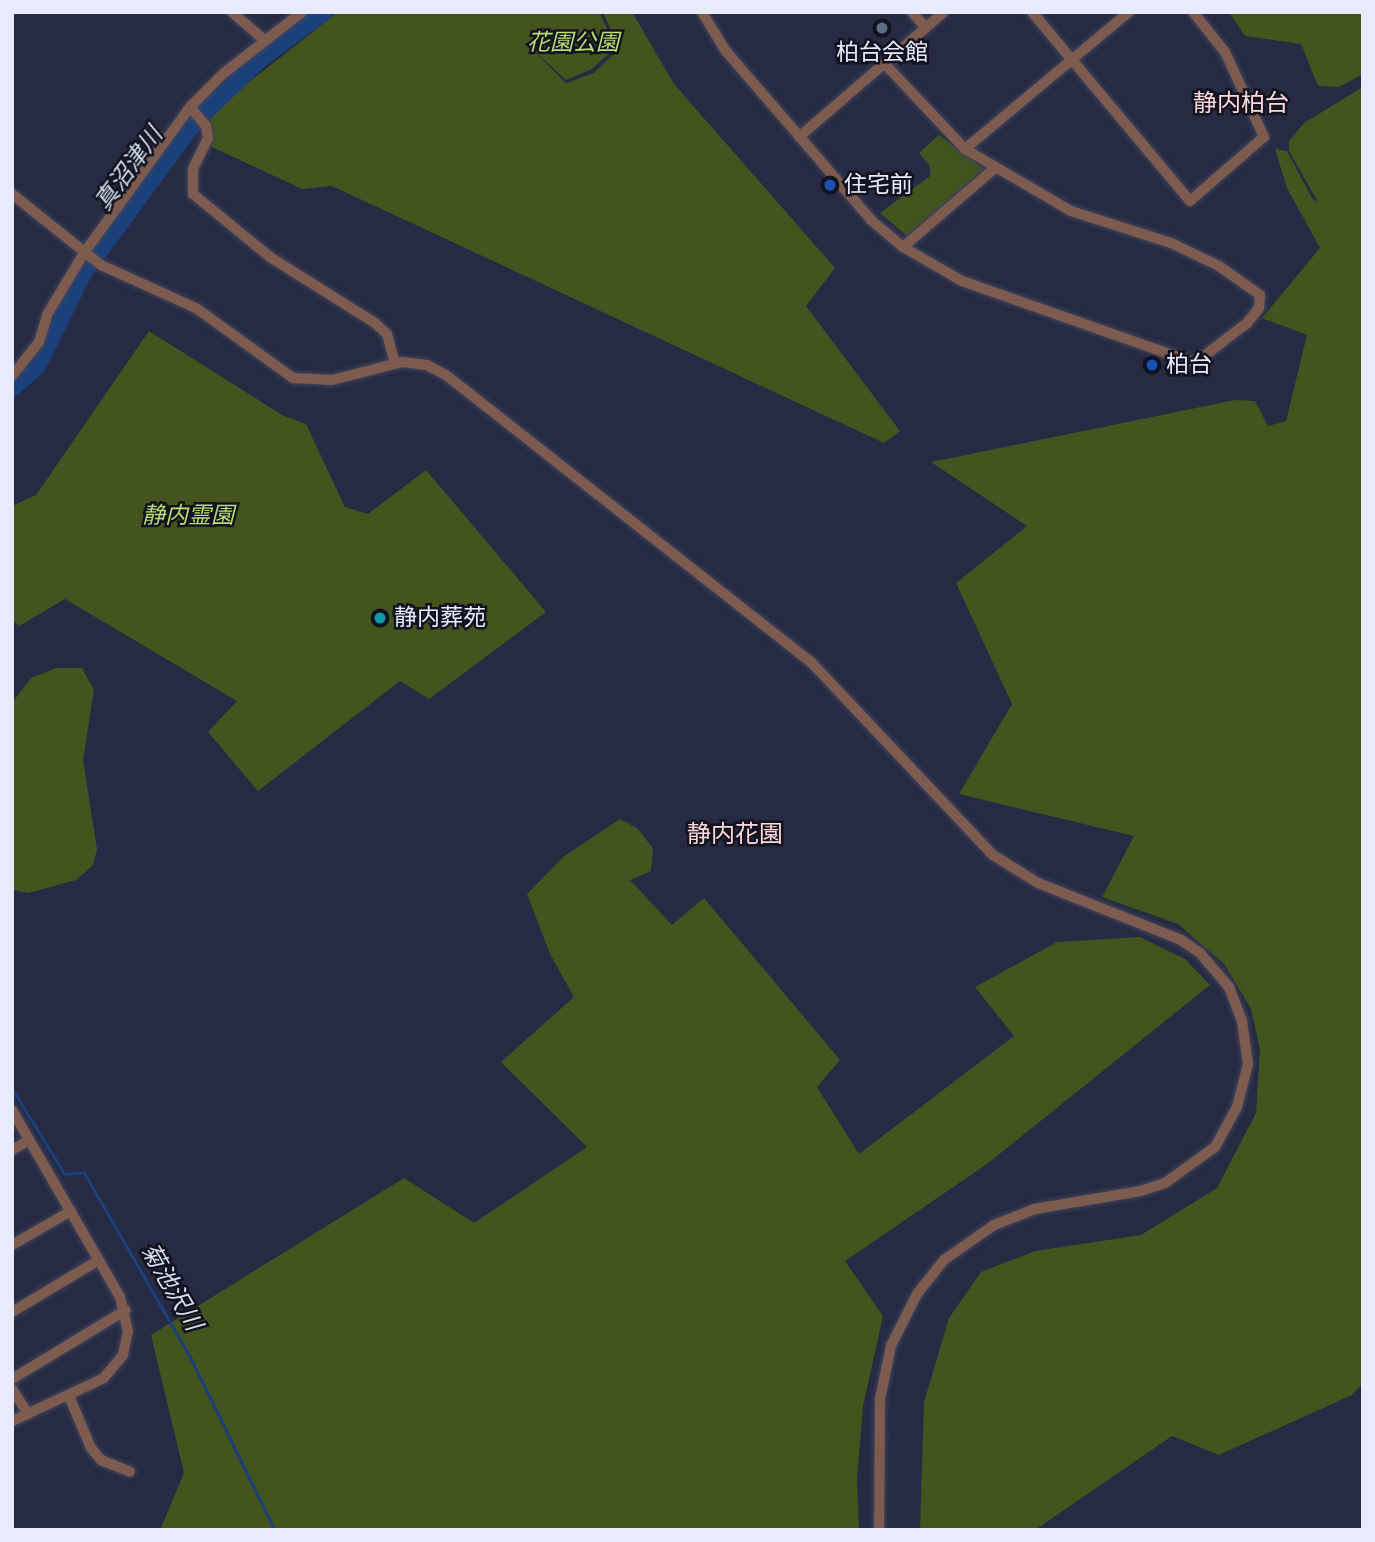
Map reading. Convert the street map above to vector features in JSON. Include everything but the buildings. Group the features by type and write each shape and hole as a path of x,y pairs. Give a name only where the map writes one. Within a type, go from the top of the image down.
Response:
{"street":[{"path":"232,12 264,40"},
{"path":"12,376 39,342 48,313 86,254 192,109 264,40 302,12"},
{"path":"702,12 725,50 871,220 903,247 995,296 1195,363 1247,323 1259,308 1260,295 1189,252 1071,211 965,149 885,64"},
{"path":"912,12 926,28"},
{"path":"799,138 944,12"},
{"path":"1032,12 1190,201 1264,137 1225,52 1193,12"},
{"path":"965,149 1129,12"},
{"path":"192,109 206,126 208,138 190,181 193,194 270,257 375,323 387,334 395,363"},
{"path":"903,247 995,168"},
{"path":"12,211 16,197 101,265 196,308 293,377 332,380 395,363 427,365 446,374 748,609 811,662 993,855 1038,883 1181,940 1216,970 1237,1004 1245,1040 1244,1086 1227,1128 1201,1160 1184,1173 1141,1191 1035,1209 993,1225 944,1260 917,1294 891,1346 880,1399 878,1530"},
{"path":"12,1110 126,1311 127,1339 120,1361 104,1378 12,1421"},
{"path":"12,1150 29,1140"},
{"path":"12,1245 71,1211"},
{"path":"12,1312 99,1260"},
{"path":"12,1378 126,1311"},
{"path":"12,1389 28,1414"},
{"path":"69,1396 101,1460 130,1472"}],"green space":[{"name":"花園公園","path":"338,12 599,12 616,47 592,69 566,80 530,47 566,83 594,73 619,49 603,12 632,12 674,84 835,268 806,306 900,431 884,443 332,186 302,189 212,147 206,116"},
{"path":"1229,12 1363,12 1363,74 1339,87 1318,86 1301,44 1245,36"},
{"path":"1363,87 1363,1383 1352,1395 1219,1455 1172,1436 1035,1530 920,1530 924,1402 949,1318 981,1272 1035,1251 1141,1235 1217,1188 1256,1113 1260,1050 1251,1009 1225,965 1178,924 1102,897 1134,836 959,794 1012,704 956,583 1027,526 931,462 1235,400 1255,401 1268,426 1286,421 1307,335 1262,318 1320,248 1287,188 1275,149 1287,151 1312,198 1318,202 1289,151 1289,141 1304,123"},
{"path":"939,135 984,169 907,236 880,213 930,176 930,166 919,153"},
{"name":"静内霊園","path":"149,331 282,415 306,424 345,507 368,514 426,470 546,612 429,699 400,681 258,791 208,732 237,701 65,599 19,626 12,620 12,506 36,495"},
{"path":"56,668 82,668 94,690 83,760 97,849 93,865 76,880 29,893 12,890 12,703 31,678"},
{"path":"620,819 637,828 653,848 651,871 630,880 672,925 704,898 840,1060 817,1087 859,1154 1014,1036 975,987 1057,942 1140,937 1185,959 1210,985 987,1164 845,1261 883,1316 863,1406 857,1479 859,1530 160,1530 184,1473 151,1335 404,1178 474,1223 587,1147 501,1062 574,997 550,954 527,894 563,857"}],"waterway":[{"name":"真沼津川","path":"12,388 37,366 83,273 193,123 262,57 324,12"},
{"name":"菊池沢川","path":"12,1088 65,1174 84,1172 192,1360 275,1530"}],"place":[{"name":"柏台会館","path":"882,28"},
{"name":"住宅前","path":"830,185"},
{"name":"柏台","path":"1152,365"},
{"name":"静内葬苑","path":"380,618"}],"district":[{"name":"静内柏台","path":"1241,104"},
{"name":"静内花園","path":"735,835"}]}
